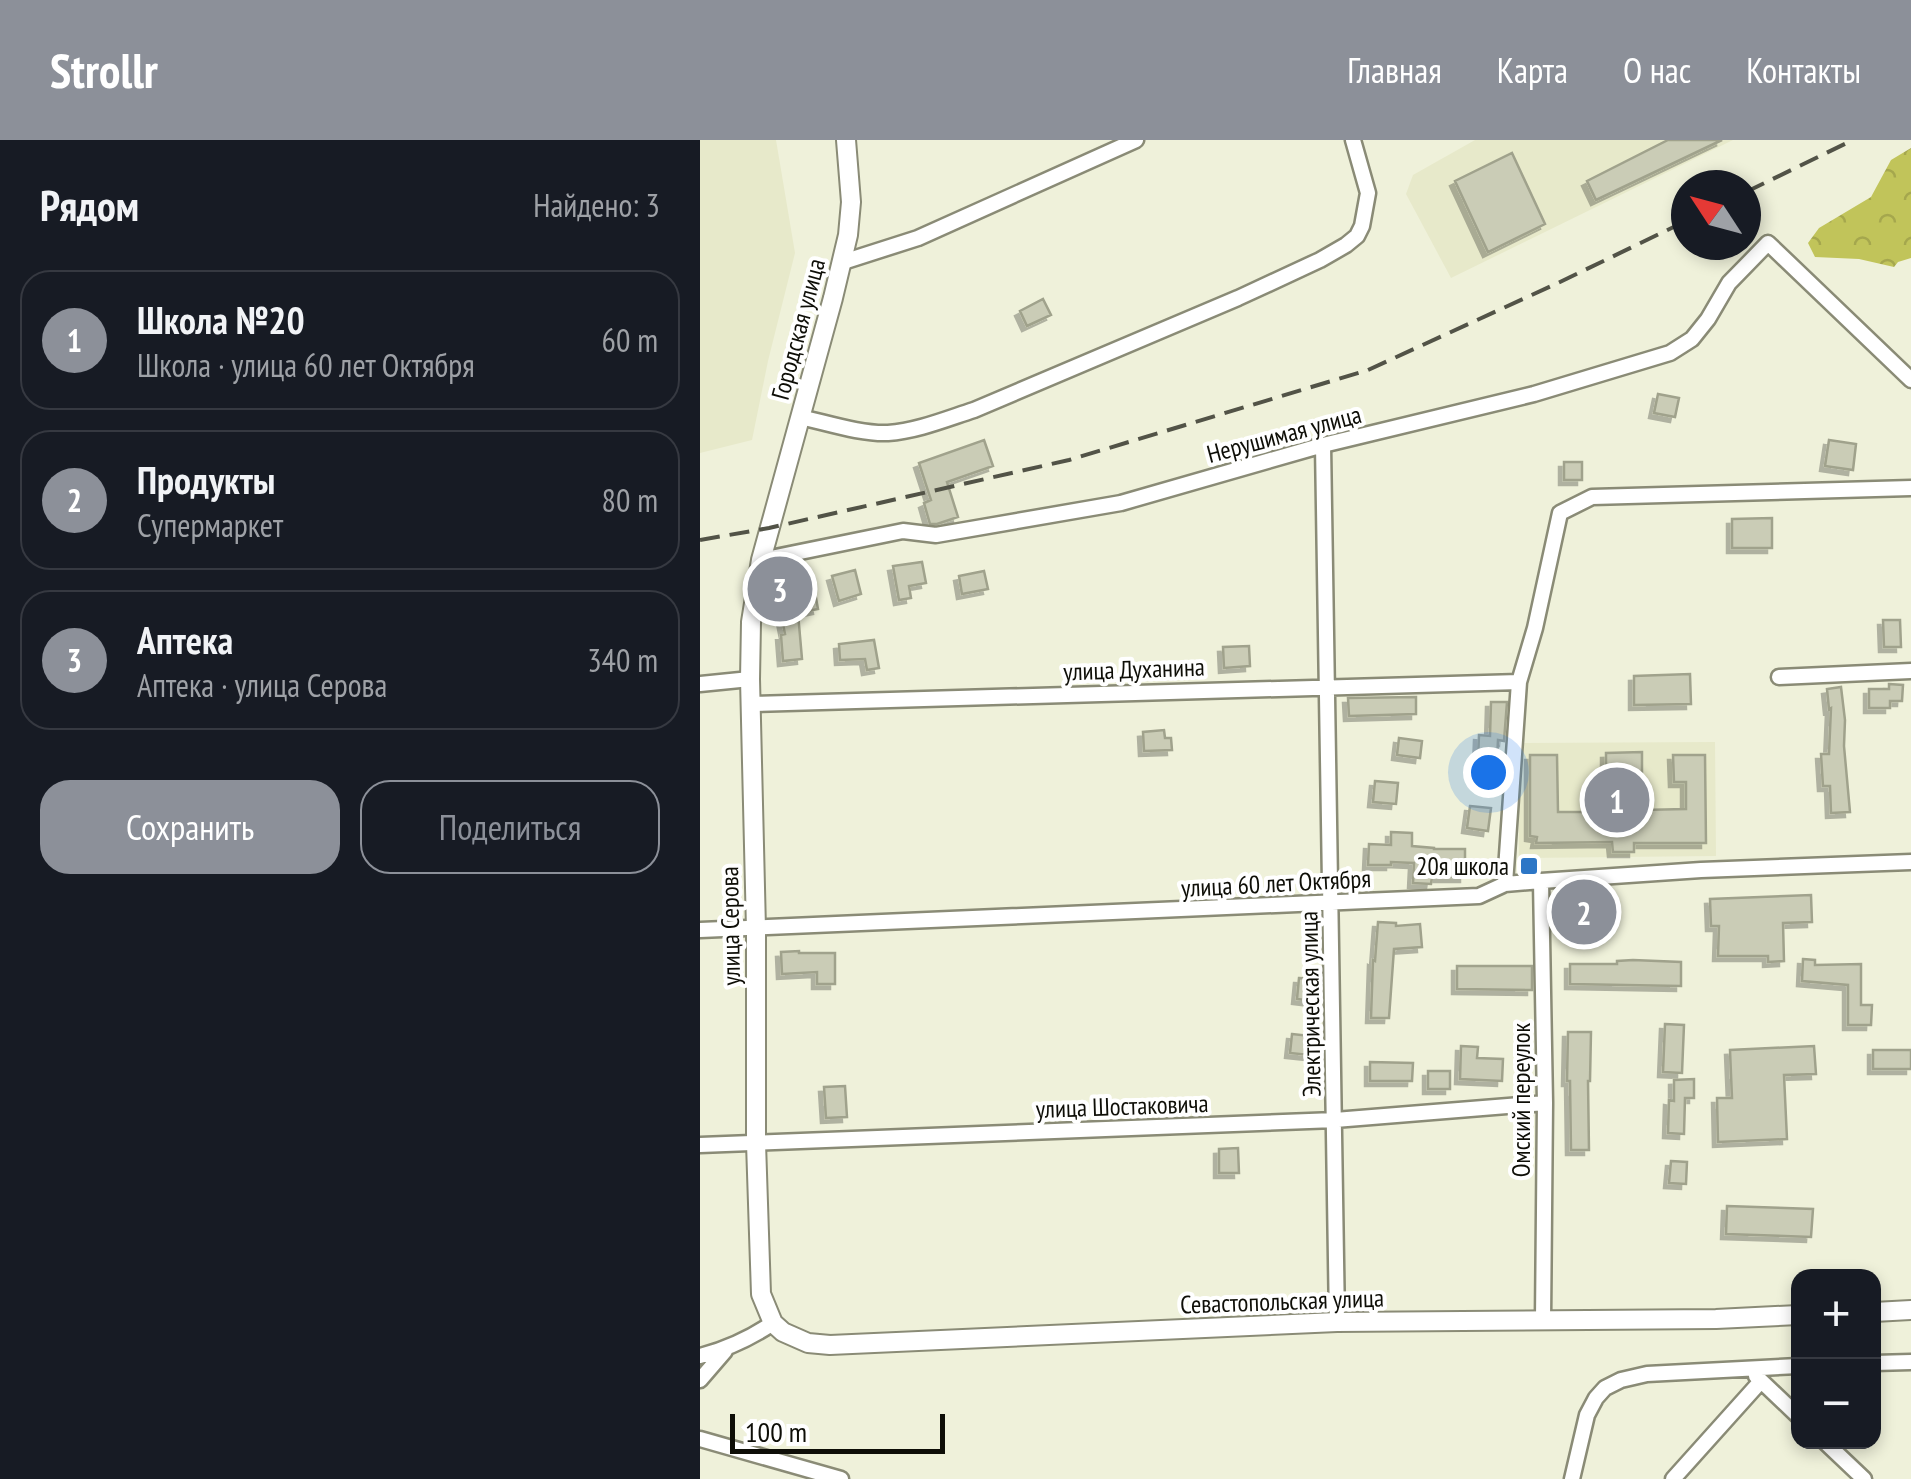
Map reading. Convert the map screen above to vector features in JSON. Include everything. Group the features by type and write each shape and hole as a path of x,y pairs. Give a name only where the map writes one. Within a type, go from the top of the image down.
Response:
{"street":[{"name":"Городская улица","path":"769,528 848,235 851,202 846,140"},
{"path":"842,262 918,238 1136,140"},
{"path":"800,416 886,433 960,415 1320,260 1357,236 1362,226 1368,193 1353,140"},
{"name":"Нерушимая улица","path":"760,560 903,530 936,534 1121,502 1323,445 1534,394 1670,353 1692,339 1729,283 1768,243 1911,380"},
{"name":"Электрическая улица","path":"1323,445 1337,1322"},
{"path":"1505,884 1519,682 1560,513 1592,497 1911,488"},
{"name":"улица Серова","path":"769,528 760,560 752,622 750,679 759,1278 772,1324"},
{"path":"1779,677 1911,671"},
{"path":"700,684 750,679"},
{"name":"улица Духанина","path":"751,704 1519,682"},
{"name":"улица 60 лет Октября","path":"700,930 1479,896 1505,884 1541,881 1911,862"},
{"name":"Омский переулок","path":"1541,881 1543,1320"},
{"name":"улица Шостаковича","path":"700,1145 1335,1120 1545,1104"},
{"path":"1881,1312 1911,1310"},
{"name":"Севастопольская улица","path":"772,1324 795,1339 830,1344 1337,1322 1791,1315"},
{"path":"700,1356 725,1350 772,1324"},
{"path":"700,1380 725,1350"},
{"path":"1881,1363 1911,1362"},
{"path":"1572,1479 1587,1415 1605,1388 1647,1374 1791,1366"},
{"path":"1748,1368 1791,1409"},
{"path":"1673,1479 1761,1381"},
{"path":"700,1439 841,1479"},
{"path":"1832,1449 1864,1479"}],"shaded area":[{"path":"700,140 776,140 795,253 752,440 700,453"},
{"path":"1475,140 1733,140 1451,278 1406,194 1413,175"},
{"path":"1715,742 1716,856 1519,858 1518,743"}],"green space":[{"path":"1911,148 1911,258 1894,267 1859,259 1815,257 1808,243 1819,228 1871,197 1891,160"}],"building":[{"path":"1668,140 1722,140 1596,200 1587,181"},
{"path":"1512,153 1545,224 1488,252 1455,181"},
{"path":"1043,299 1051,315 1027,326 1020,311"},
{"path":"1658,394 1679,398 1675,417 1654,413"},
{"path":"984,440 993,466 947,482 958,517 930,524 924,503 931,500 919,463"},
{"path":"1829,440 1856,444 1853,470 1825,466"},
{"path":"1564,462 1582,462 1582,480 1564,480"},
{"path":"1772,518 1772,548 1732,548 1732,519"},
{"path":"922,562 926,583 909,586 911,598 899,600 893,566"},
{"path":"855,570 861,594 839,601 832,576"},
{"path":"984,571 988,589 962,594 959,576"},
{"path":"812,576 818,609 798,613 802,659 783,661 781,635 785,634 775,584"},
{"path":"1883,620 1900,620 1901,647 1884,647"},
{"path":"874,640 879,668 867,670 865,659 840,660 839,644"},
{"path":"1249,646 1250,666 1224,668 1223,647"},
{"path":"1690,674 1691,704 1634,705 1634,676"},
{"path":"1889,684 1903,685 1902,701 1890,701 1890,708 1869,708 1869,689 1889,689"},
{"path":"1841,687 1850,812 1831,813 1830,786 1823,786 1821,754 1829,754 1831,708 1827,689"},
{"path":"1416,697 1416,714 1349,716 1348,698"},
{"path":"1491,702 1507,702 1504,741 1498,740 1497,761 1478,760 1479,735 1490,736"},
{"path":"1164,730 1165,738 1171,738 1172,750 1144,751 1143,732"},
{"path":"1399,738 1422,741 1420,758 1397,755"},
{"path":"1642,752 1642,810 1686,809 1686,782 1674,782 1673,755 1705,755 1706,843 1634,843 1634,852 1613,852 1612,842 1536,843 1537,837 1530,836 1530,755 1557,755 1558,812 1606,812 1606,753"},
{"path":"1375,781 1398,783 1396,804 1373,802"},
{"path":"1470,806 1491,808 1488,831 1467,828"},
{"path":"1391,832 1412,833 1412,846 1465,849 1465,877 1432,877 1431,884 1413,883 1414,863 1368,865 1369,844 1391,845"},
{"path":"1811,895 1812,922 1783,923 1784,961 1768,962 1768,956 1718,956 1719,926 1711,926 1710,899"},
{"path":"1601,902 1601,921 1568,922 1568,903"},
{"path":"1378,922 1396,926 1420,924 1422,947 1394,949 1389,1018 1371,1018"},
{"path":"781,952 835,953 835,984 817,984 817,972 782,974"},
{"path":"1803,959 1815,960 1815,965 1861,964 1861,1005 1872,1005 1871,1025 1848,1025 1848,985 1802,981"},
{"path":"1681,962 1681,986 1570,984 1570,964"},
{"path":"1457,966 1532,966 1532,990 1457,989"},
{"path":"1299,978 1317,979 1315,1001 1297,999"},
{"path":"1665,1024 1684,1025 1682,1073 1663,1072"},
{"path":"1568,1032 1591,1032 1589,1150 1571,1150"},
{"path":"1292,1034 1311,1036 1309,1055 1290,1053"},
{"path":"1461,1046 1478,1047 1477,1058 1503,1059 1502,1081 1460,1079"},
{"path":"1814,1046 1816,1074 1784,1075 1787,1139 1718,1142 1717,1098 1732,1098 1730,1050"},
{"path":"1873,1050 1911,1050 1911,1069 1873,1069"},
{"path":"1370,1062 1413,1063 1412,1081 1370,1081"},
{"path":"1428,1071 1450,1071 1450,1089 1428,1089"},
{"path":"1694,1079 1694,1098 1685,1098 1684,1134 1668,1133 1674,1080"},
{"path":"845,1086 847,1117 826,1118 824,1087"},
{"path":"1238,1148 1239,1173 1219,1173 1219,1149"},
{"path":"1671,1161 1687,1162 1686,1184 1669,1183"},
{"path":"1727,1206 1813,1209 1811,1237 1726,1234"}],"railway":[{"path":"1761,185 1853,140"},
{"path":"700,540 1069,460 1368,370 1671,228"}],"place":[{"name":"Аптека","path":"780,589"},
{"name":"Школа №20","path":"1617,800"},
{"name":"20я школа","path":"1529,866"},
{"name":"Продукты","path":"1584,912"}]}
